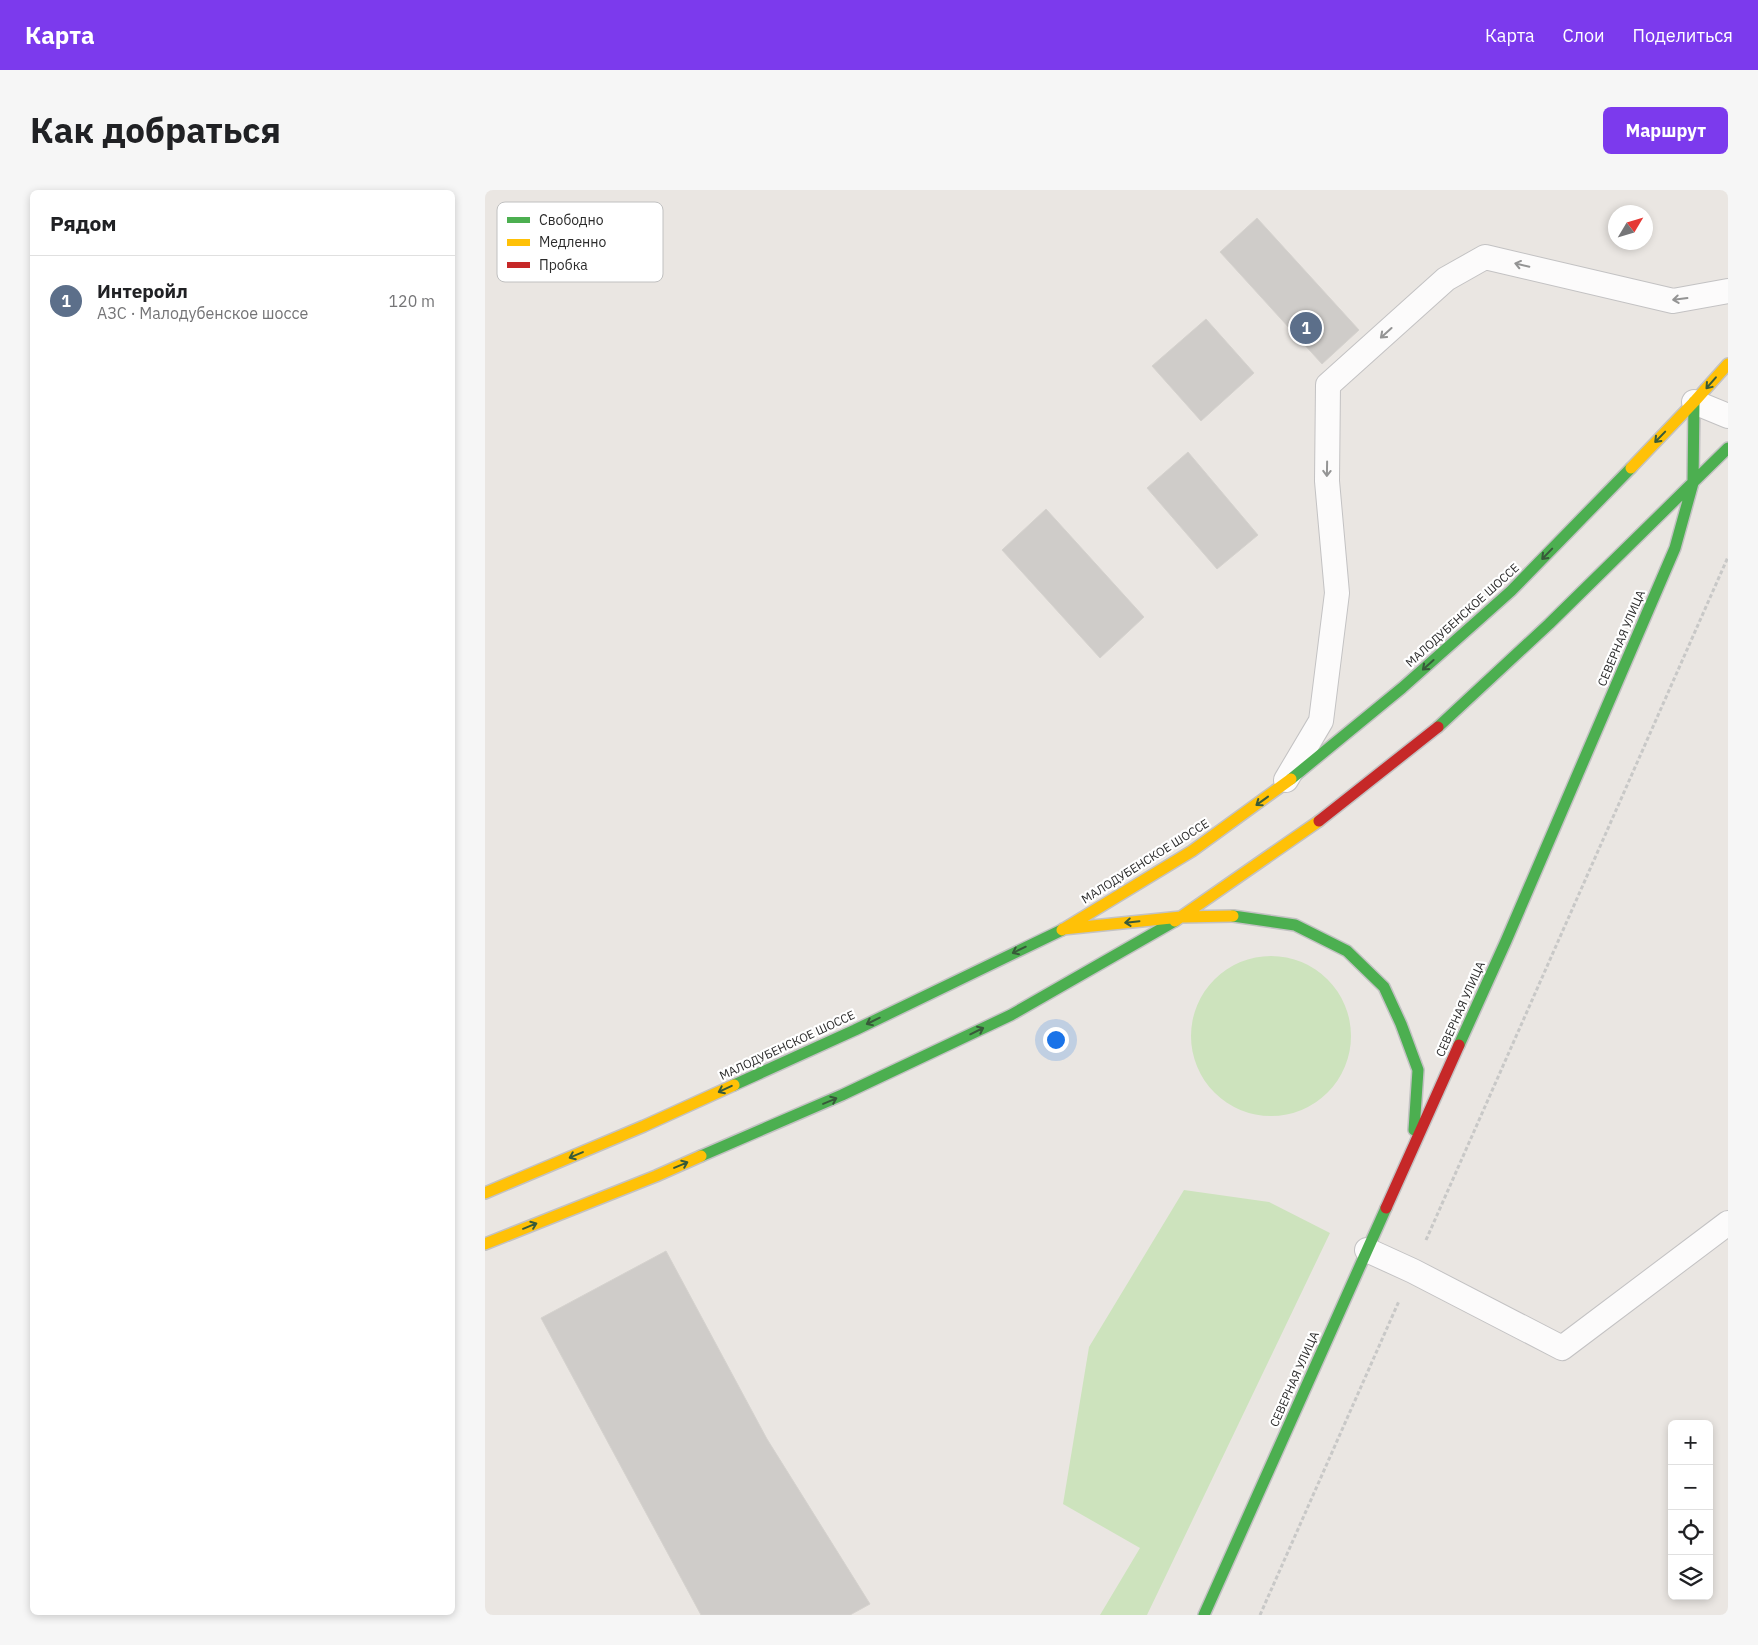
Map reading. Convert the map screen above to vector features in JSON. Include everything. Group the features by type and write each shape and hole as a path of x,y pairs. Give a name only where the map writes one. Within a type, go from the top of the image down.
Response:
{"main road":[{"name":"МАЛОДУБЕНСКОЕ ШОССЕ","path":"485,1193 644,1126 829,1042 1063,929 1192,851 1282,786 1402,688 1511,591 1694,402 1728,364"},
{"name":"СЕВЕРНАЯ УЛИЦА","path":"1204,1615 1506,941 1675,548 1693,483 1694,402"},
{"path":"485,1244 656,1176 842,1096 1011,1015 1181,917 1310,828 1439,726 1549,624 1728,448"},
{"path":"1063,929 1181,917 1233,916 1295,924 1347,951 1384,987 1401,1024 1418,1070 1413,1146"}],"lane":[{"path":"1282,786 1321,721 1337,593 1327,481 1328,385 1446,279 1485,257 1673,301 1728,291"},
{"path":"1694,402 1728,416"},
{"path":"1367,1250 1413,1270 1562,1348 1728,1223"}],"path":[{"path":"1260,1615 1728,557"}],"green space":[{"path":"1271,956 1302,962 1322,974 1333,985 1345,1005 1351,1036 1345,1067 1333,1087 1322,1098 1302,1110 1271,1116 1240,1110 1220,1098 1209,1087 1197,1067 1191,1036 1197,1005 1209,985 1220,974 1240,962"},
{"path":"1184,1190 1269,1202 1330,1233 1147,1615 1100,1615 1140,1548 1063,1504 1089,1347"}],"building":[{"path":"1257,218 1359,330 1322,364 1220,252"},
{"path":"1206,319 1254,373 1201,421 1152,366"},
{"path":"1188,452 1258,535 1217,569 1147,488"},
{"path":"1046,509 1144,617 1100,658 1002,550"},
{"path":"666,1251 767,1439 870,1604 850,1615 701,1615 541,1318"}],"traffic: fast":[{"path":"1459,1045 1506,941 1675,548 1693,483 1694,402"},
{"path":"1438,727 1549,624 1728,448"},
{"path":"1291,779 1402,688 1511,591 1631,468"},
{"path":"1233,916 1295,925 1347,951 1384,987 1401,1024 1418,1070 1414,1130"},
{"path":"701,1156 842,1095 1011,1015 1175,921"},
{"path":"734,1085 855,1030 1062,930"},
{"path":"1204,1615 1386,1208"}],"traffic: slow":[{"path":"1631,468 1728,364"},
{"path":"1062,930 1192,851 1291,779"},
{"path":"1175,921 1319,821"},
{"path":"1063,929 1181,917 1233,916"},
{"path":"485,1193 644,1126 734,1085"},
{"path":"485,1244 656,1176 701,1156"}],"traffic: jam":[{"path":"1319,821 1438,727"},
{"path":"1386,1208 1459,1045"}],"place":[{"name":"Интеройл","path":"1306,328"}]}
